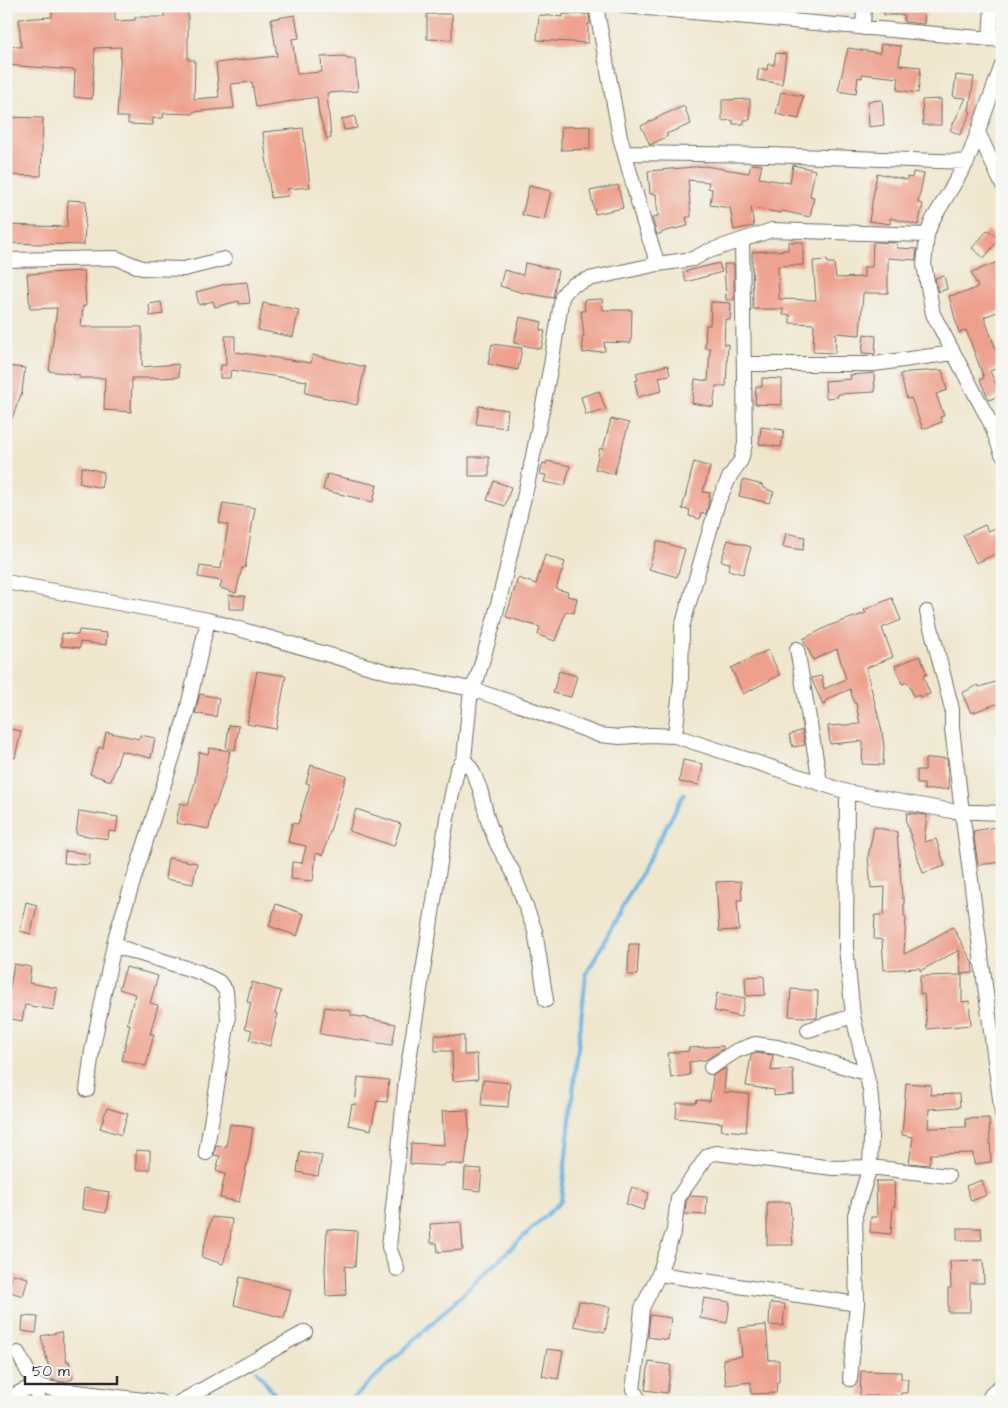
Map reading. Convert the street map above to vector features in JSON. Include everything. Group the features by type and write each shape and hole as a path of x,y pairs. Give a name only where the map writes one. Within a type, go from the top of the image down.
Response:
{"street":[{"path":"596,6 620,137 644,224 658,264"},
{"path":"625,6 731,11 863,28 996,39 992,6"},
{"path":"863,28 864,6"},
{"path":"1002,65 967,162 932,221 927,235 924,265 933,314 990,422 1002,454"},
{"path":"978,132 1002,184"},
{"path":"625,153 769,155 967,162"},
{"path":"397,1269 389,1247 406,1079 447,818 457,770 464,759 472,690 494,621 525,490 551,365 562,297 566,290 573,285 589,279 658,264 693,259 706,252 772,230 927,235"},
{"path":"675,736 681,681 682,627 718,502 730,476 741,460 745,444 742,240"},
{"path":"6,260 116,258 142,268 184,270 224,259"},
{"path":"744,364 874,364 953,353"},
{"path":"6,582 208,620 388,672 472,690 517,704 599,735 620,737 675,736 847,792 962,812 1002,813"},
{"path":"927,612 952,710 952,728 962,812 1002,1114"},
{"path":"87,1090 92,1051 116,935 186,715 208,620"},
{"path":"797,649 820,782"},
{"path":"464,759 478,783 488,821 497,844 513,872 536,932 546,1000"},
{"path":"847,792 846,948 853,1016 870,1090 872,1110 870,1167 854,1216 857,1304 850,1379"},
{"path":"115,946 199,972 219,982 226,991 228,1020 206,1153"},
{"path":"808,1030 853,1016"},
{"path":"711,1067 736,1050 755,1044 777,1047 866,1073"},
{"path":"640,1402 633,1389 642,1308 659,1274 674,1230 678,1198 708,1155 716,1153 833,1168 870,1167 948,1176"},
{"path":"659,1274 857,1304"},
{"path":"180,1402 305,1332"},
{"path":"18,1353 35,1385 39,1402"},
{"path":"6,1400 35,1385 52,1389 160,1402"},
{"path":"987,1402 993,1392 1002,1385"}],"building":[{"path":"52,6 115,6 115,21 135,20 135,17 164,17 164,8 170,8 170,6 182,6 182,9 188,9 188,60 195,60 194,99 219,97 216,63 277,56 271,19 295,15 299,38 292,39 297,74 322,72 321,57 346,56 347,59 355,59 358,91 327,93 331,138 327,139 319,114 317,97 256,107 252,82 231,84 234,108 193,112 193,114 164,113 163,118 153,118 153,125 128,124 128,117 117,117 121,47 95,48 92,99 74,97 75,70 6,65 6,46 21,47 19,19 52,17"},
{"path":"884,6 925,6 924,24 904,22 904,15 884,15"},
{"path":"427,14 452,14 452,40 427,39"},
{"path":"563,14 589,14 588,43 537,40 539,15 563,17"},
{"path":"881,44 901,46 899,65 921,67 918,93 897,90 899,78 862,74 862,78 858,77 856,94 838,91 848,48 880,53"},
{"path":"776,53 786,54 782,84 757,80 759,68 767,70 768,64 774,65"},
{"path":"956,75 974,77 969,111 971,112 960,135 950,130 966,98 953,97"},
{"path":"781,92 803,96 799,119 776,114"},
{"path":"750,99 750,120 744,120 744,124 733,124 733,120 722,121 722,100"},
{"path":"941,99 941,125 923,125 922,100"},
{"path":"882,100 884,125 869,127 868,101"},
{"path":"684,106 691,124 666,134 668,136 650,145 641,126"},
{"path":"355,116 357,128 344,130 342,119"},
{"path":"6,117 43,118 41,176 6,175"},
{"path":"590,126 590,149 561,150 561,127"},
{"path":"303,128 310,187 287,189 288,196 271,198 263,132"},
{"path":"751,164 762,165 759,178 790,183 793,165 815,170 810,196 814,197 810,217 782,211 781,213 751,208 754,226 734,230 730,208 710,205 712,189 708,188 709,182 688,180 691,217 686,217 688,226 657,235 652,218 658,216 656,194 650,194 648,171 705,166 749,173"},
{"path":"913,172 924,174 918,203 923,204 918,225 890,218 890,224 869,221 877,173 907,180 907,177 912,178"},
{"path":"618,185 623,208 595,214 590,191"},
{"path":"529,186 551,191 544,220 522,215"},
{"path":"68,200 86,201 84,245 6,243 6,225 67,227"},
{"path":"988,230 999,239 984,258 972,248"},
{"path":"788,242 803,242 803,265 778,266 779,299 816,300 813,261 827,260 828,263 834,263 836,278 864,277 864,267 872,267 873,242 897,243 897,248 917,249 916,260 888,258 888,293 863,293 860,335 836,333 835,353 813,352 814,324 790,323 790,315 783,315 783,309 753,309 752,252 788,250"},
{"path":"1002,260 1002,310 984,317 1002,366 990,371 1001,395 989,400 980,380 984,378 966,330 959,333 949,296 978,287 971,272 978,271"},
{"path":"525,263 558,270 553,298 500,286 504,270 523,275"},
{"path":"719,263 722,272 686,282 683,272"},
{"path":"724,264 734,264 734,300 726,300"},
{"path":"84,271 86,306 83,306 81,327 142,327 142,367 178,364 179,377 132,378 131,412 104,410 105,378 79,378 79,375 49,371 57,308 30,309 27,274"},
{"path":"944,276 947,289 938,292 935,278"},
{"path":"247,282 250,303 239,304 239,301 215,307 213,301 199,305 196,292 226,284"},
{"path":"602,299 603,310 632,310 631,343 604,342 605,351 583,353 582,337 584,336 581,311 585,311 584,300"},
{"path":"161,302 163,314 150,316 149,304"},
{"path":"711,302 731,303 730,320 725,319 724,345 728,344 726,386 716,386 713,407 692,403 695,379 708,381 710,348 705,348 706,325 710,325"},
{"path":"263,303 299,310 293,337 258,330"},
{"path":"520,317 542,322 540,330 545,331 541,349 514,343"},
{"path":"864,334 876,336 875,354 862,353"},
{"path":"225,336 235,336 235,352 311,363 313,355 365,367 357,405 305,393 307,381 231,370 230,378 220,378 221,365 226,365"},
{"path":"492,344 522,348 518,370 488,364"},
{"path":"668,365 670,375 659,377 662,391 638,397 635,381 638,380 636,373"},
{"path":"6,366 25,368 22,392 9,426 6,425 6,418 11,377 6,376"},
{"path":"942,370 947,390 936,394 944,416 940,417 942,422 923,429 911,398 907,399 900,374"},
{"path":"874,373 875,392 838,394 838,397 826,398 825,381 851,379 850,375"},
{"path":"762,378 782,379 782,405 755,404 756,387 762,387"},
{"path":"599,391 606,410 586,415 581,397"},
{"path":"479,406 508,410 506,428 476,424"},
{"path":"611,419 629,423 614,474 595,469 600,448 603,449"},
{"path":"761,427 784,430 781,447 759,444"},
{"path":"469,457 489,457 489,476 469,476"},
{"path":"547,461 570,466 565,486 544,482 546,475 540,474 543,463 546,464"},
{"path":"694,462 710,467 703,492 710,493 708,506 706,514 701,513 700,519 689,516 690,510 682,509"},
{"path":"82,467 104,472 101,488 79,483"},
{"path":"327,474 377,485 373,502 323,490"},
{"path":"743,480 763,485 762,487 774,492 769,503 739,496"},
{"path":"494,481 511,487 505,506 487,500"},
{"path":"223,503 255,508 245,568 242,568 236,593 220,588 222,581 198,577 200,566 221,569 228,525 219,523"},
{"path":"985,525 988,531 1002,526 1002,551 976,563 963,535"},
{"path":"786,533 805,537 803,550 783,547"},
{"path":"728,540 751,547 743,574 728,570 730,563 721,561"},
{"path":"657,541 685,549 677,577 649,569"},
{"path":"545,555 565,562 556,589 568,592 567,596 577,598 574,613 566,611 555,641 538,635 540,627 506,617 518,578 536,584"},
{"path":"229,595 245,596 244,609 229,609"},
{"path":"892,598 901,620 882,628 893,657 866,668 882,731 884,747 883,765 862,764 863,741 830,744 828,726 860,724 856,703 854,703 850,689 826,700 826,704 823,705 811,678 822,676 824,689 846,679 837,649 813,660 803,639 831,625 866,613 864,610"},
{"path":"79,630 107,633 106,645 80,642 80,648 61,646 62,633 78,635"},
{"path":"768,650 780,675 743,694 731,668"},
{"path":"920,656 927,674 923,676 930,694 914,697 908,682 902,684 895,666"},
{"path":"257,671 286,676 276,729 247,724"},
{"path":"559,671 577,676 571,697 553,693"},
{"path":"999,681 1002,688 1002,702 971,713 962,693 978,685 979,687"},
{"path":"200,694 219,698 216,717 195,713"},
{"path":"229,725 239,726 235,750 226,748"},
{"path":"6,728 21,731 15,758 6,756"},
{"path":"802,730 805,745 793,747 789,735"},
{"path":"106,732 139,739 140,735 155,738 151,758 121,751 111,781 90,774 99,747 103,748"},
{"path":"209,748 230,751 225,777 215,806 213,805 209,829 176,823 180,803 188,805 195,782 199,752 208,754"},
{"path":"947,758 949,789 924,790 924,784 917,784 917,770 925,770 925,759"},
{"path":"683,760 703,764 699,785 679,782"},
{"path":"311,765 346,776 323,855 316,853 313,881 291,879 292,862 302,863 306,846 288,842 292,823 298,824 310,784 306,783"},
{"path":"356,809 401,824 394,846 349,831"},
{"path":"79,811 118,817 116,832 109,831 108,839 76,834"},
{"path":"907,813 927,815 924,842 936,839 945,866 923,873 906,822"},
{"path":"874,827 897,832 902,898 904,898 904,916 906,917 904,954 929,942 953,927 972,962 973,973 961,974 959,950 920,971 920,968 884,970 882,940 874,939 875,915 884,915 885,887 871,888 868,857"},
{"path":"996,827 1001,862 978,865 973,831"},
{"path":"65,851 90,854 89,865 64,863"},
{"path":"168,858 197,863 193,884 165,879"},
{"path":"741,881 742,900 737,900 739,930 719,931 716,882"},
{"path":"26,902 37,905 31,934 20,931"},
{"path":"276,904 304,914 297,936 269,926"},
{"path":"629,944 639,944 637,975 628,975"},
{"path":"14,964 31,967 29,983 57,988 54,1010 25,1005 22,1021 6,1018 6,999"},
{"path":"126,967 158,976 150,1003 158,1005 150,1034 154,1034 146,1066 122,1060 130,1024 127,1024 135,994 119,989"},
{"path":"962,975 962,1002 969,1001 971,1025 927,1029 924,994 920,994 920,976"},
{"path":"764,976 765,995 746,996 745,977"},
{"path":"252,982 281,991 275,1013 278,1014 270,1046 249,1040 252,1030 245,1028 251,1003 247,1002"},
{"path":"791,989 818,991 817,1018 789,1016"},
{"path":"717,993 745,998 741,1017 714,1011"},
{"path":"325,1007 351,1011 351,1015 396,1024 392,1045 320,1034"},
{"path":"435,1035 464,1036 464,1055 477,1054 478,1079 453,1081 452,1051 435,1051"},
{"path":"723,1046 723,1049 705,1060 689,1062 690,1075 671,1078 668,1053 689,1051 688,1048"},
{"path":"756,1053 773,1055 771,1071 793,1069 794,1094 774,1096 774,1090 746,1086 751,1055"},
{"path":"726,1068 724,1092 749,1094 746,1132 721,1130 722,1123 676,1118 677,1103 696,1103 697,1100 710,1101 713,1075"},
{"path":"358,1077 389,1080 387,1102 377,1101 371,1130 348,1125 352,1104 355,1105"},
{"path":"483,1080 510,1083 508,1107 481,1105"},
{"path":"906,1083 931,1085 930,1095 959,1094 960,1107 929,1109 928,1128 966,1127 965,1119 989,1118 991,1162 974,1164 973,1153 931,1154 929,1165 909,1163 913,1137 902,1135"},
{"path":"107,1108 128,1114 121,1135 100,1128"},
{"path":"468,1110 469,1129 465,1165 445,1163 444,1166 410,1164 411,1143 444,1145 442,1111"},
{"path":"230,1124 253,1128 239,1202 220,1198 225,1174 216,1171 220,1156 214,1155 216,1145 226,1147"},
{"path":"136,1150 150,1151 150,1170 136,1170"},
{"path":"300,1151 322,1155 318,1176 297,1172"},
{"path":"465,1168 482,1169 480,1191 464,1189"},
{"path":"982,1180 987,1195 971,1201 966,1186"},
{"path":"876,1181 894,1181 895,1206 893,1206 891,1234 870,1232 871,1217 877,1217"},
{"path":"632,1187 649,1193 643,1210 626,1204"},
{"path":"84,1188 109,1192 106,1213 82,1209"},
{"path":"690,1196 707,1197 706,1215 685,1214 686,1201"},
{"path":"767,1202 790,1202 793,1245 767,1245"},
{"path":"212,1217 232,1219 230,1240 223,1264 201,1257"},
{"path":"461,1222 463,1250 438,1252 437,1243 431,1243 430,1224"},
{"path":"957,1228 981,1228 982,1240 957,1240"},
{"path":"327,1229 357,1231 355,1267 345,1266 346,1295 326,1296"},
{"path":"983,1260 984,1283 970,1283 970,1312 948,1312 948,1288 951,1288 950,1261"},
{"path":"13,1274 28,1278 23,1296 7,1291"},
{"path":"240,1277 291,1290 284,1318 234,1305"},
{"path":"704,1298 730,1302 727,1323 700,1318"},
{"path":"579,1301 610,1307 605,1332 574,1326"},
{"path":"770,1303 785,1304 783,1326 769,1325"},
{"path":"650,1315 671,1318 668,1340 648,1337"},
{"path":"23,1316 38,1317 36,1333 22,1331"},
{"path":"766,1325 769,1360 779,1360 779,1382 777,1382 776,1393 751,1394 751,1382 726,1385 723,1359 742,1356 739,1328"},
{"path":"61,1332 67,1362 69,1361 73,1379 63,1382 52,1380 41,1336"},
{"path":"547,1349 563,1351 558,1379 542,1376"},
{"path":"649,1362 671,1365 667,1393 645,1390"},
{"path":"861,1371 901,1372 901,1379 908,1379 907,1393 901,1393 901,1396 860,1396"}],"waterway":[{"path":"349,1402 561,1201 586,975 684,794"},
{"path":"257,1371 280,1402"}]}
